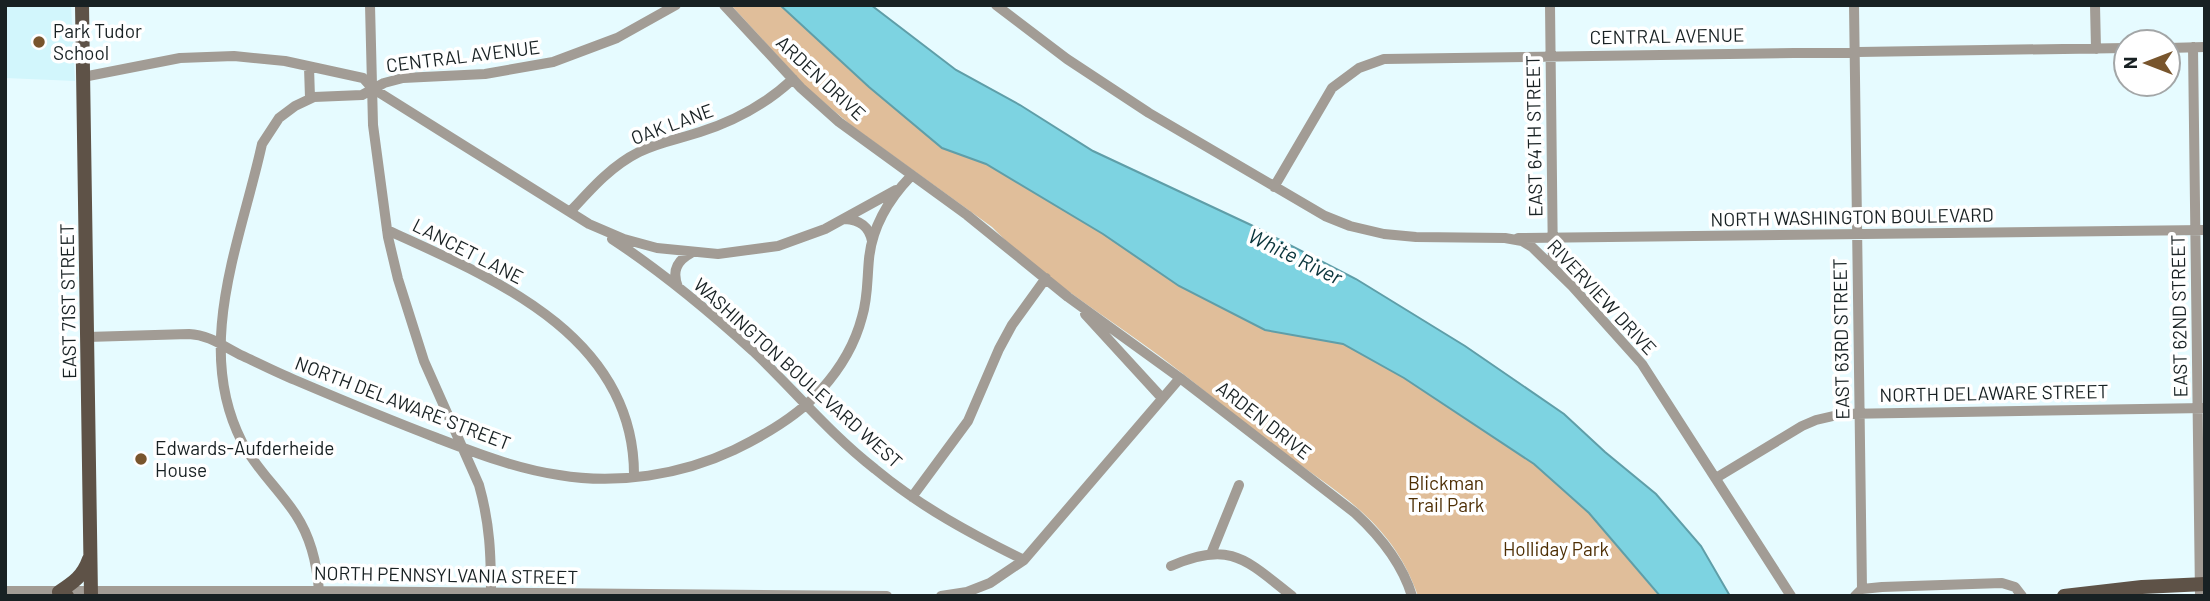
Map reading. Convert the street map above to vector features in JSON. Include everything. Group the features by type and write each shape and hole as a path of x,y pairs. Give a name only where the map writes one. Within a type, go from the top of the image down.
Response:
{"main road":[{"name":"EAST 71ST STREET","path":"82,5 90,594"},
{"path":"63,594 85,571 90,555"},
{"path":"2064,596 2132,587 2202,588"}],"street":[{"path":"370,5 374,143 387,230 398,279 420,351 479,485 488,518 492,553 491,594"},
{"name":"CENTRAL AVENUE","path":"83,77 169,60 208,56 256,57 363,78 372,88 402,78 503,72 569,58 617,38 676,5"},
{"name":"ARDEN DRIVE","path":"724,5 824,109 967,215 1068,297 1180,378 1363,520 1396,560 1412,596"},
{"name":"RIVERVIEW DRIVE","path":"996,5 1010,10 1080,68 1149,113 1325,216 1365,230 1403,236 1499,237 1527,244 1553,266 1642,363 1791,596"},
{"name":"EAST 64TH STREET","path":"1550,5 1553,266"},
{"name":"EAST 63RD STREET","path":"1854,5 1860,412 1859,592"},
{"path":"2095,5 2096,48"},
{"name":"EAST 62ND STREET","path":"2199,47 2202,588"},
{"name":"CENTRAL AVENUE","path":"1274,187 1325,97 1340,80 1359,68 1380,60 1400,57 2112,48"},
{"path":"309,66 310,99"},
{"name":"OAK LANE","path":"570,212 604,176 633,155 657,144 736,118 773,97 793,79"},
{"path":"318,591 314,555 304,529 289,505 256,465 232,418 223,381 220,343 224,301 262,144 279,118 310,99 328,95 362,95 372,88"},
{"path":"372,88 589,224 644,245 691,253 734,254 768,248 814,234 898,190"},
{"name":"NORTH DELAWARE STREET","path":"220,343 278,373 462,448 519,466 558,475 598,478 634,477 689,466 727,453 768,432 805,406 841,364 860,326 867,294 872,241 883,212 911,176"},
{"path":"845,219 863,224 872,241"},
{"name":"WASHINGTON BOULEVARD WEST","path":"589,224 634,253 678,287 753,352 805,406 874,469 912,497 971,534 1024,560"},
{"name":"LANCET LANE","path":"387,230 495,282 539,311 580,344 606,375 620,400 631,437 634,477"},
{"name":"NORTH WASHINGTON BOULEVARD","path":"1499,237 1553,239 2200,230"},
{"path":"678,287 674,274 676,267 691,253"},
{"path":"912,497 968,421 1012,325 1046,278"},
{"name":"ARDEN DRIVE","path":"1068,297 1162,398"},
{"path":"88,337 194,334 220,343"},
{"path":"941,596 967,592 989,583 1010,572 1024,560 1180,378"},
{"name":"NORTH DELAWARE STREET","path":"1716,478 1812,421 1832,415 1860,412 2201,408"},
{"path":"1211,554 1238,485"},
{"path":"1171,566 1211,554 1227,554 1242,558 1292,596"},
{"path":"1859,592 1935,584 2002,583 2015,587 2022,596"},
{"name":"NORTH PENNSYLVANIA STREET","path":"5,591 63,594 318,591 887,596"}],"shaded area":[{"name":"Park Tudor School","path":"5,5 71,5 75,81 5,78"}],"green space":[{"name":"Blickman Trail Park","path":"731,5 780,5 942,148 986,164 1103,234 1179,286 1265,330 1343,344 1404,378 1534,464 1589,513 1659,596 1418,596 1392,545 1357,507 1159,356 1046,274 992,227 852,126 807,88"}],"water":[{"name":"White River","path":"780,5 871,5 956,70 1020,105 1093,151 1251,225 1356,279 1465,346 1564,414 1656,494 1701,546 1730,596 1660,596 1589,513 1534,464 1404,378 1343,344 1265,330 1179,286 1103,234 986,164 942,148 869,87"}],"place":[{"name":"Park Tudor School","path":"39,42"},
{"name":"Edwards-Aufderheide House","path":"141,459"}],"park label":[{"name":"Holliday Park","path":"1556,549"}]}
